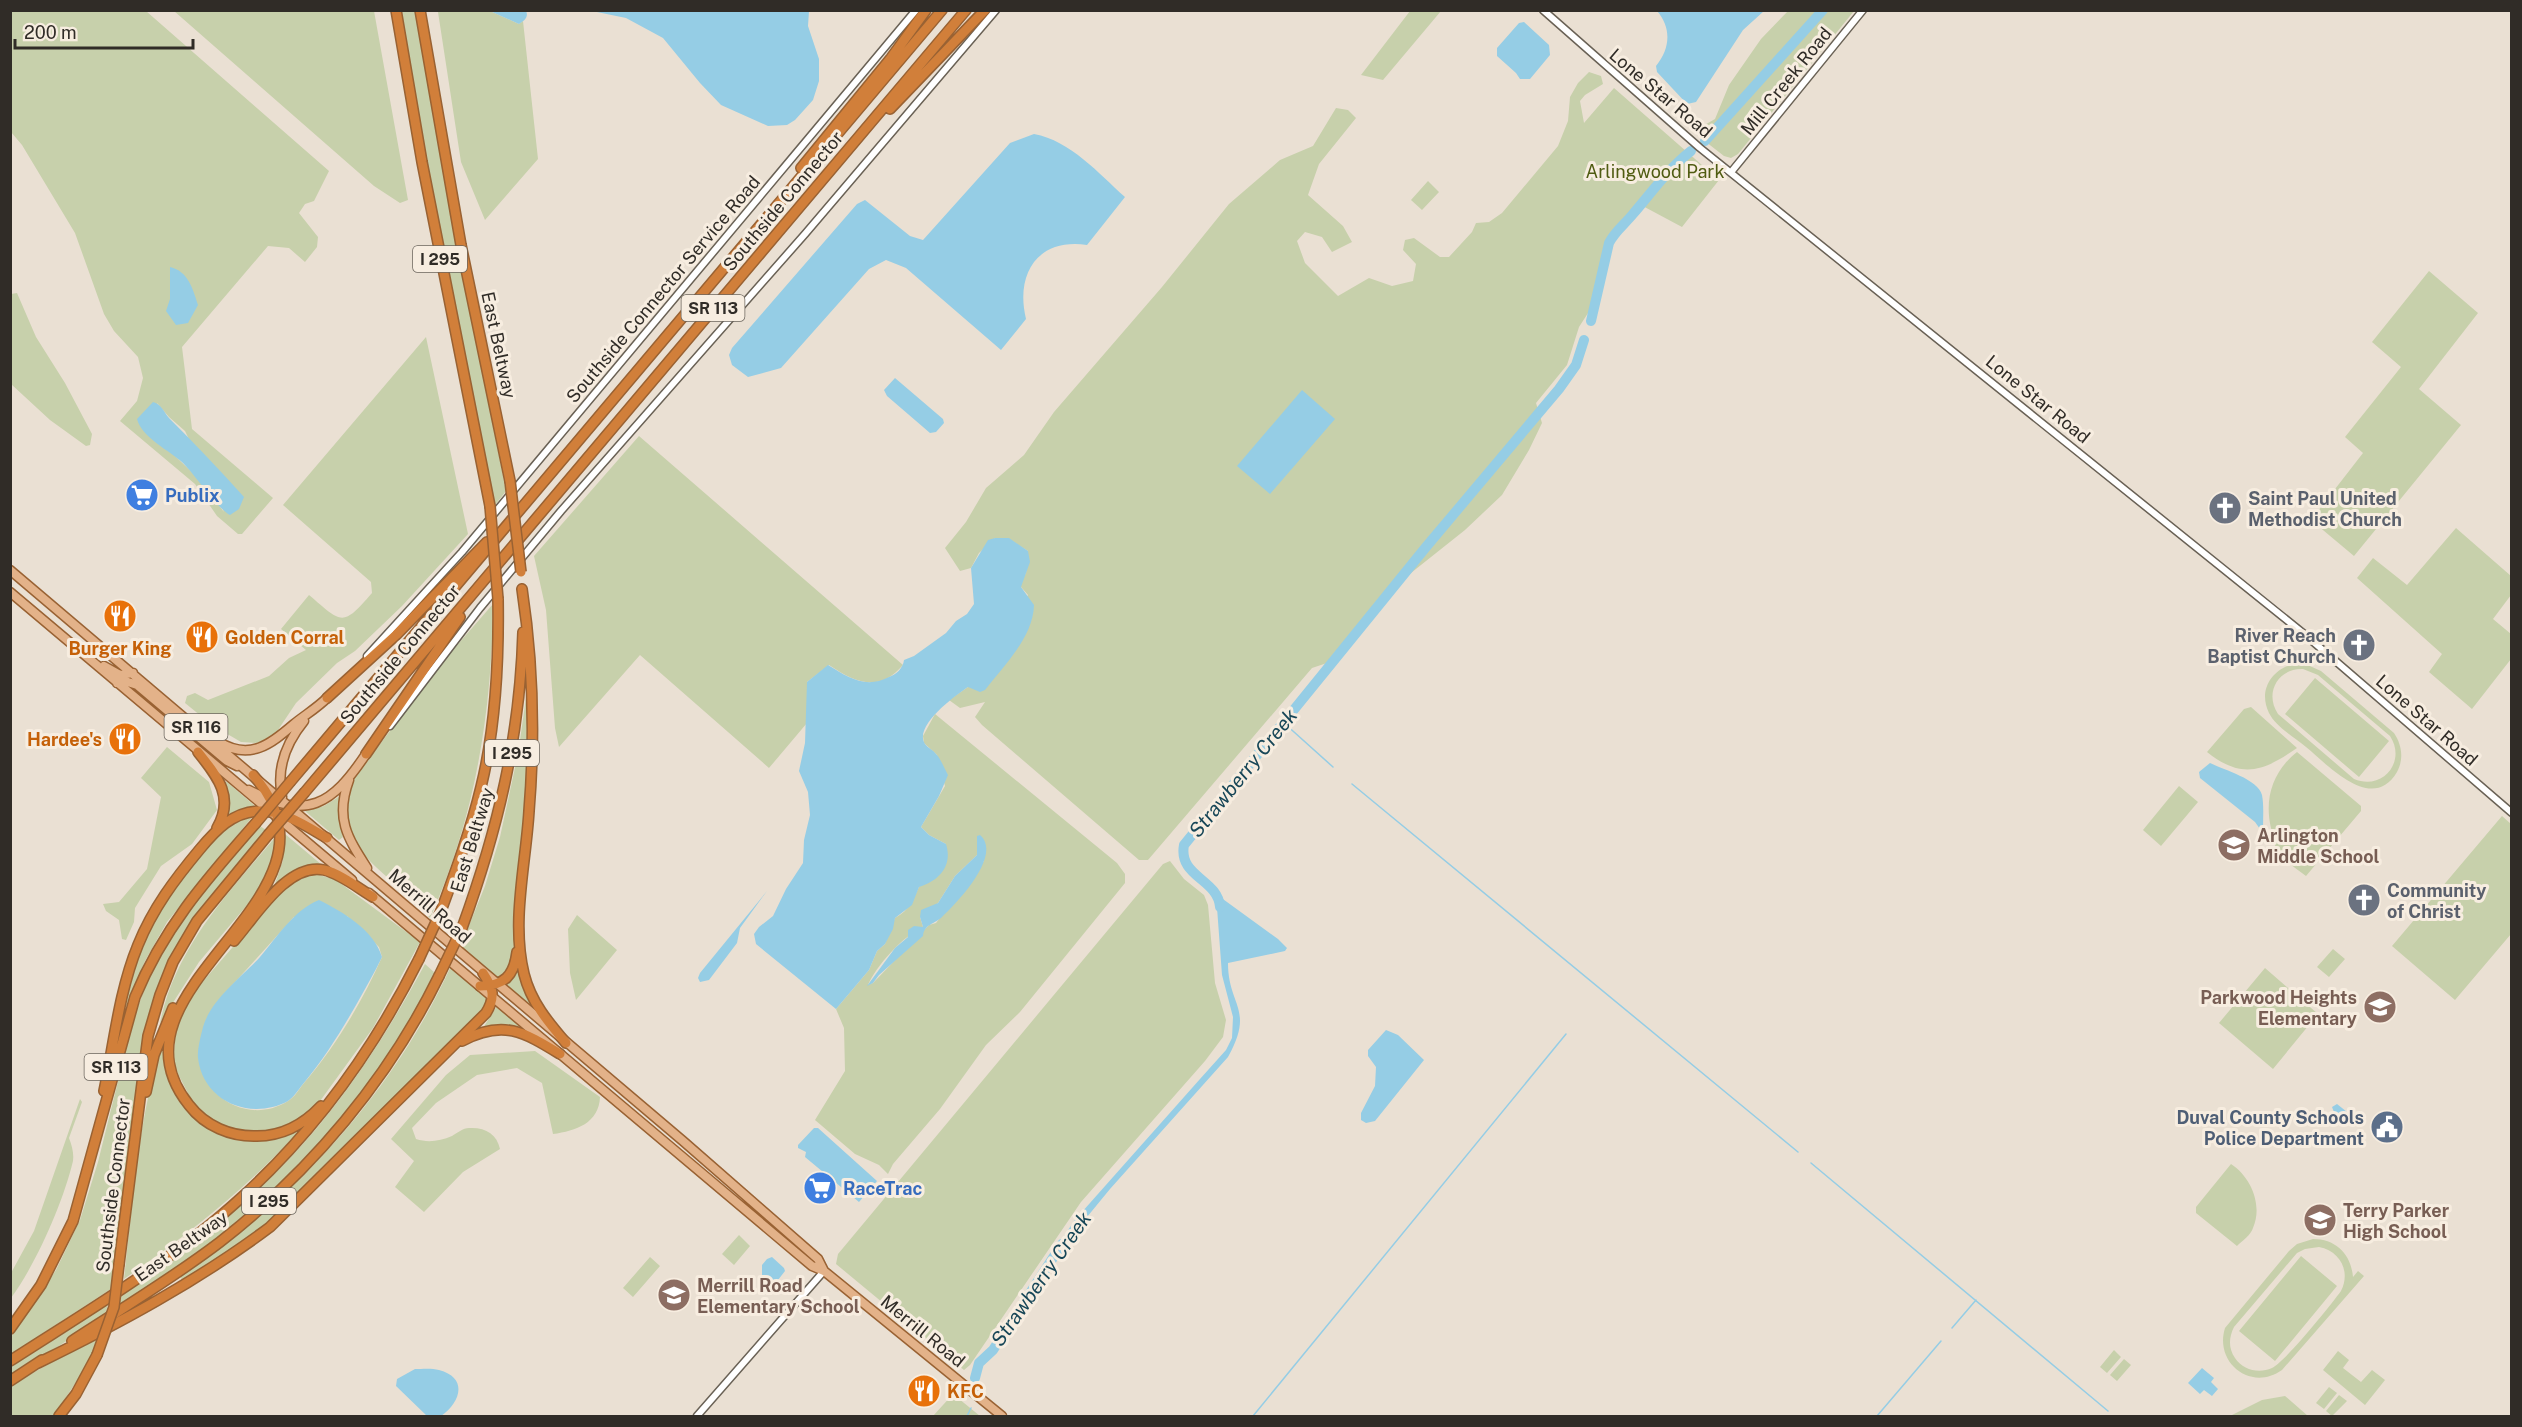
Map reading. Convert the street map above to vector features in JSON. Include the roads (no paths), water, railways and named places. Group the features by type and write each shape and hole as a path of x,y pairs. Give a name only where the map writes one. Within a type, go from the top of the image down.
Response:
{"highway":[{"name":"East Beltway","path":"10,1361 156,1264 240,1199 298,1141 324,1110 386,1020 419,959 459,864 482,786 493,723 497,682 498,599 490,506 422,162 396,10"},
{"name":"East Beltway","path":"10,1381 192,1262 273,1197 323,1146 371,1089 406,1036 462,928 490,848 511,759 520,695 521,572 510,481 461,245 420,10"},
{"path":"704,292 891,58 926,10"},
{"name":"Southside Connector","path":"10,1329 41,1285 66,1239 91,1162 135,997 146,970 183,910 942,10"},
{"name":"Southside Connector","path":"59,1416 76,1394 97,1355 114,1307 148,1036 173,962 197,921 966,10"},
{"path":"869,125 884,115 985,10"},
{"path":"327,698 396,635 526,502"},
{"path":"480,986 494,985 506,979 513,969 519,933 532,772 528,630 522,589"},
{"path":"366,754 460,616 470,597"},
{"path":"198,752 220,781 224,791 224,813 214,833"},
{"path":"253,775 279,809 327,838"},
{"path":"91,1162 123,995 139,943 169,887 214,833 224,824 240,816 279,809"},
{"path":"279,809 279,853 268,884 198,977 176,1014 170,1032 171,1071 182,1097 191,1108 211,1125 243,1136 268,1136 287,1131 316,1112 342,1085"},
{"path":"185,998 285,882 297,873 312,869 332,873 373,897"},
{"path":"138,1111 146,1093 161,1035 180,994 268,884"},
{"path":"519,933 521,962 530,990 540,1012 566,1043"},
{"path":"38,1363 90,1337 193,1279 270,1227 458,1044 486,1013 494,997 494,985 483,973"},
{"path":"458,1044 486,1030 500,1028 525,1033 563,1057"}],"main road":[{"name":"SR 116","path":"10,570 253,775"},
{"name":"Merrill Road","path":"10,592 232,781 279,809 303,840 494,997 812,1266 824,1270 1002,1416"},
{"path":"60,634 110,670 120,675 133,673"},
{"path":"117,683 125,681 138,685 227,761 253,775"},
{"path":"203,733 226,747 252,750 273,743 327,698"},
{"path":"312,711 296,731 284,753 279,809 301,807 320,801 340,788 351,777 366,754"},
{"path":"351,777 344,798 344,826 348,839 373,878"},
{"name":"Merrill Road","path":"327,838 483,973"},
{"name":"Merrill Road","path":"494,985 674,1133 818,1259 824,1270"},
{"path":"563,1057 574,1060 613,1093 627,1095"},
{"path":"620,1104 629,1104 657,1127 674,1133"},
{"path":"677,1153 688,1155 734,1195 742,1193"}],"street":[{"name":"Southside Connector Service Road","path":"327,698 432,586 613,374 680,290 916,10"},
{"name":"Southside Connector","path":"366,754 395,720 480,608 561,511 805,234 996,10"},
{"name":"Lone Star Road","path":"1543,10 1700,148 1732,171 2303,633 2511,813"},
{"name":"Mill Creek Road","path":"1732,171 1863,10"},
{"path":"697,1416 824,1270"}],"water":[{"path":"490,11 526,11 527,15 519,24"},
{"path":"592,11 809,11 808,26 819,59 819,81 813,100 795,120 787,125 768,126 721,105 663,38 626,18"},
{"path":"1657,11 1764,11 1743,30 1696,102 1687,104 1657,72 1656,66 1666,46 1667,31"},
{"path":"1524,22 1549,45 1550,55 1530,79 1520,79 1497,56 1497,48 1519,23"},
{"path":"1034,134 1060,143 1072,151 1125,197 1087,245 1070,244 1055,247 1043,253 1034,262 1024,287 1023,302 1026,319 1001,350 906,268 886,260 869,269 781,368 748,377 732,365 729,355 732,348 857,204 865,200 910,236 923,240 1010,143"},
{"path":"170,267 181,272 185,277 192,287 198,305 188,323 176,325 166,311 170,299"},
{"path":"895,378 943,419 944,423 936,432 930,433 887,396 884,390"},
{"path":"1302,390 1335,419 1270,494 1237,466"},
{"path":"153,402 160,406 244,497 239,509 230,515 225,512 183,463 144,432 137,419"},
{"path":"1009,538 1028,551 1030,562 1021,587 1034,605 1029,629 985,690 980,692 968,687 938,712 925,729 923,737 925,744 938,756 948,775 921,827 929,835 946,844 948,859 946,866 933,881 919,887 912,905 895,918 893,929 885,944 877,951 869,970 836,1009 756,944 754,934 773,916 786,889 803,863 804,840 810,815 808,792 799,771 805,743 807,682 828,665 850,678 865,682 892,676 902,666 904,660 914,656 946,633 956,621 967,614 974,604 971,568 988,540"},
{"path":"2210,763 2240,776 2259,789 2263,799 2263,829 2260,829 2255,822 2200,778 2199,772"},
{"path":"980,835 986,844 986,854 982,866 967,890 942,917 928,927 923,936 867,986 895,948 908,937 908,930 914,926 923,927 920,917 921,910 938,903 955,876 977,855 977,836"},
{"path":"767,891 740,928 737,943 709,980 700,982 698,978 700,973"},
{"path":"1216,894 1287,948 1285,951 1228,963 1229,977 1240,1018 1236,1041 1228,1057 1110,1189 1055,1256 1059,1244 1074,1221 1226,1050 1232,1038 1233,1017 1222,975"},
{"path":"319,900 338,910 365,930 378,947 382,957 360,999 333,1042 292,1098 274,1107 259,1109 231,1104 209,1086 202,1073 198,1051 207,1017 220,998 287,925 302,910"},
{"path":"1386,1030 1398,1035 1424,1060 1375,1121 1366,1123 1361,1120 1361,1113 1375,1086 1376,1067 1368,1056 1368,1050"},
{"path":"2337,1104 2347,1112 2345,1119 2342,1120 2334,1112 2332,1107"},
{"path":"814,1128 818,1128 877,1181 859,1202 805,1157 806,1152 798,1148 798,1145"},
{"path":"772,1257 785,1271 771,1289 767,1290 762,1284 762,1265"},
{"path":"2202,1368 2214,1378 2211,1382 2218,1389 2212,1396 2204,1390 2200,1394 2188,1383"},
{"path":"415,1369 439,1370 455,1379 458,1385 457,1398 448,1411 441,1416 427,1416 396,1386 397,1379"}],"waterway":[{"name":"Strawberry Creek","path":"1705,141 1823,10"},
{"name":"Strawberry Creek","path":"1591,321 1611,239 1668,173 1691,151"},
{"name":"Strawberry Creek","path":"1220,907 1213,890 1187,864 1184,845 1426,547 1559,389 1576,365 1584,340"},
{"path":"1284,723 1333,767"},
{"path":"1352,784 1798,1152"},
{"path":"1253,1416 1566,1034"},
{"path":"1811,1163 2108,1411"},
{"name":"Strawberry Creek","path":"975,1378 979,1363 993,1350 1062,1244"},
{"path":"1952,1328 1976,1300"},
{"path":"1877,1416 1941,1341"},
{"name":"Strawberry Creek","path":"967,1416 971,1408"}],"place":[{"name":"Publix","path":"142,495"},
{"name":"Saint Paul United Methodist Church","path":"2225,508"},
{"name":"Burger King","path":"120,616"},
{"name":"Golden Corral","path":"202,637"},
{"name":"River Reach Baptist Church","path":"2359,645"},
{"name":"Hardee's","path":"125,739"},
{"name":"Arlington Middle School","path":"2234,845"},
{"name":"Community of Christ","path":"2364,900"},
{"name":"Parkwood Heights Elementary","path":"2380,1007"},
{"name":"Duval County Schools Police Department","path":"2387,1127"},
{"name":"RaceTrac","path":"820,1188"},
{"name":"Terry Parker High School","path":"2320,1220"},
{"name":"Merrill Road Elementary School","path":"674,1295"},
{"name":"KFC","path":"924,1391"}],"park label":[{"name":"Arlingwood Park","path":"1655,171"}]}
